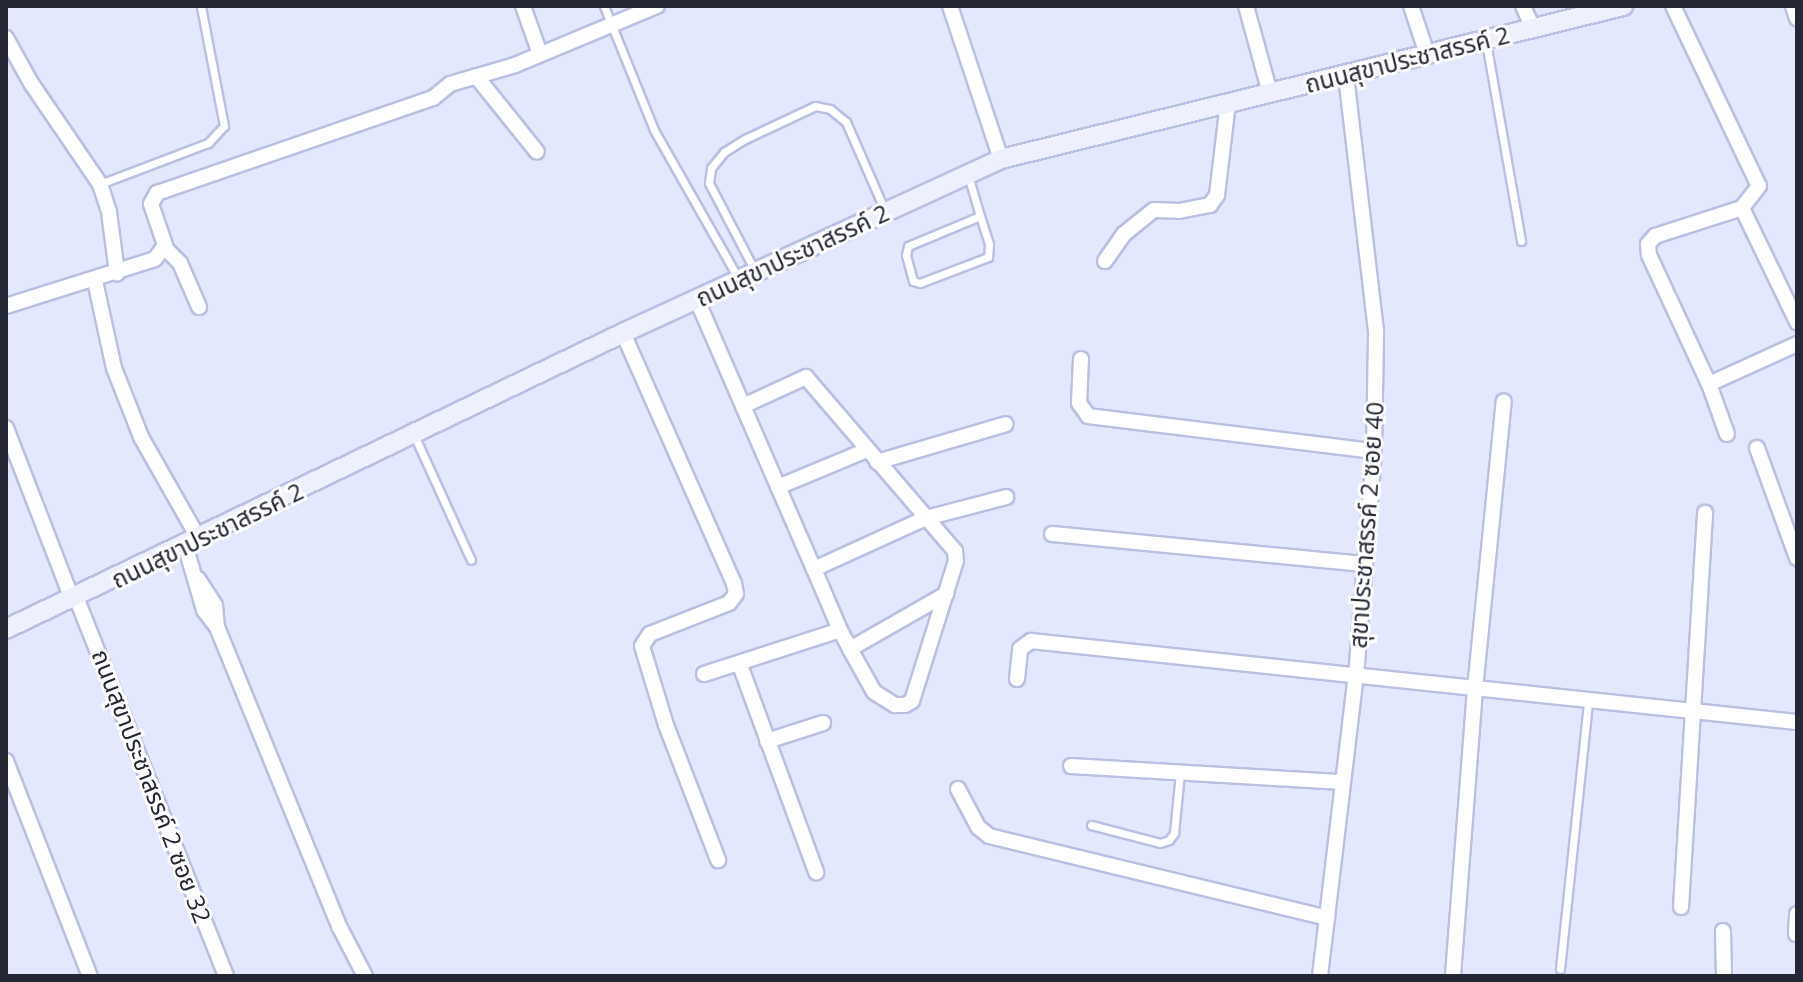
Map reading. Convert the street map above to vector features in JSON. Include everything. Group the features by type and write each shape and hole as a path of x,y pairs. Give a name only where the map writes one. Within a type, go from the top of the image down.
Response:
{"street":[{"path":"523,6 540,54"},
{"path":"199,307 180,263 165,248 151,204 157,193 433,98 450,84 540,54 657,6"},
{"path":"950,6 1001,159"},
{"path":"1246,6 1270,93"},
{"path":"1411,6 1427,54"},
{"path":"1523,6 1533,28"},
{"name":"ถนนสุขาประชาสรรค์ 2","path":"6,629 623,333 1001,159 1623,6"},
{"path":"1673,6 1759,186 1742,208 1655,236 1648,244 1649,255 1709,384 1727,434"},
{"path":"1793,6 1797,18"},
{"path":"6,38 31,83 100,184 109,212 117,273"},
{"name":"สุขาประชาสรรค์ 2 ซอย 40","path":"1320,976 1356,676 1374,451 1376,331 1346,74"},
{"path":"476,76 537,152"},
{"path":"1105,261 1124,234 1154,210 1179,211 1210,205 1217,195 1228,103"},
{"path":"1742,208 1797,322"},
{"path":"6,306 117,273 155,259 165,248"},
{"path":"95,281 114,368 141,437 192,542 198,579 215,605 217,627 340,928 365,976"},
{"path":"697,300 840,630 874,692 895,705 905,705 912,701 956,561 955,551 806,377 743,406"},
{"path":"623,333 734,583 736,594 729,603 650,634 642,646 666,725 718,860"},
{"path":"1709,384 1797,344"},
{"path":"1081,359 1079,403 1088,416 1374,451"},
{"path":"1453,975 1475,689 1504,401"},
{"path":"877,462 1006,424"},
{"name":"ถนนสุขาประชาสรรค์ 2 ซอย 32","path":"6,428 226,976"},
{"path":"1757,448 1797,558"},
{"path":"778,487 867,450"},
{"path":"814,569 926,518 1006,497"},
{"path":"1681,907 1705,513"},
{"path":"1052,534 1365,564"},
{"path":"850,649 946,594"},
{"path":"704,674 740,665 840,630"},
{"path":"1017,679 1020,649 1031,641 1797,722"},
{"path":"740,665 816,872"},
{"path":"767,741 823,723"},
{"path":"6,761 90,976"},
{"path":"1071,766 1343,782"},
{"path":"958,789 978,827 989,836 1327,918"},
{"path":"1796,934 1797,914"},
{"path":"1723,931 1724,976"}],"lane":[{"path":"100,184 208,143 224,126 201,6"},
{"path":"604,6 654,130 747,276"},
{"path":"1486,39 1521,241"},
{"path":"747,276 709,183 711,168 724,152 745,139 815,106 830,109 846,122 885,211"},
{"path":"968,174 980,216 990,251 984,261 920,283 913,281 906,255 908,246 980,216"},
{"path":"414,435 471,560"},
{"path":"1560,969 1588,701"},
{"path":"1091,825 1160,843 1169,840 1174,833 1180,773"}]}
